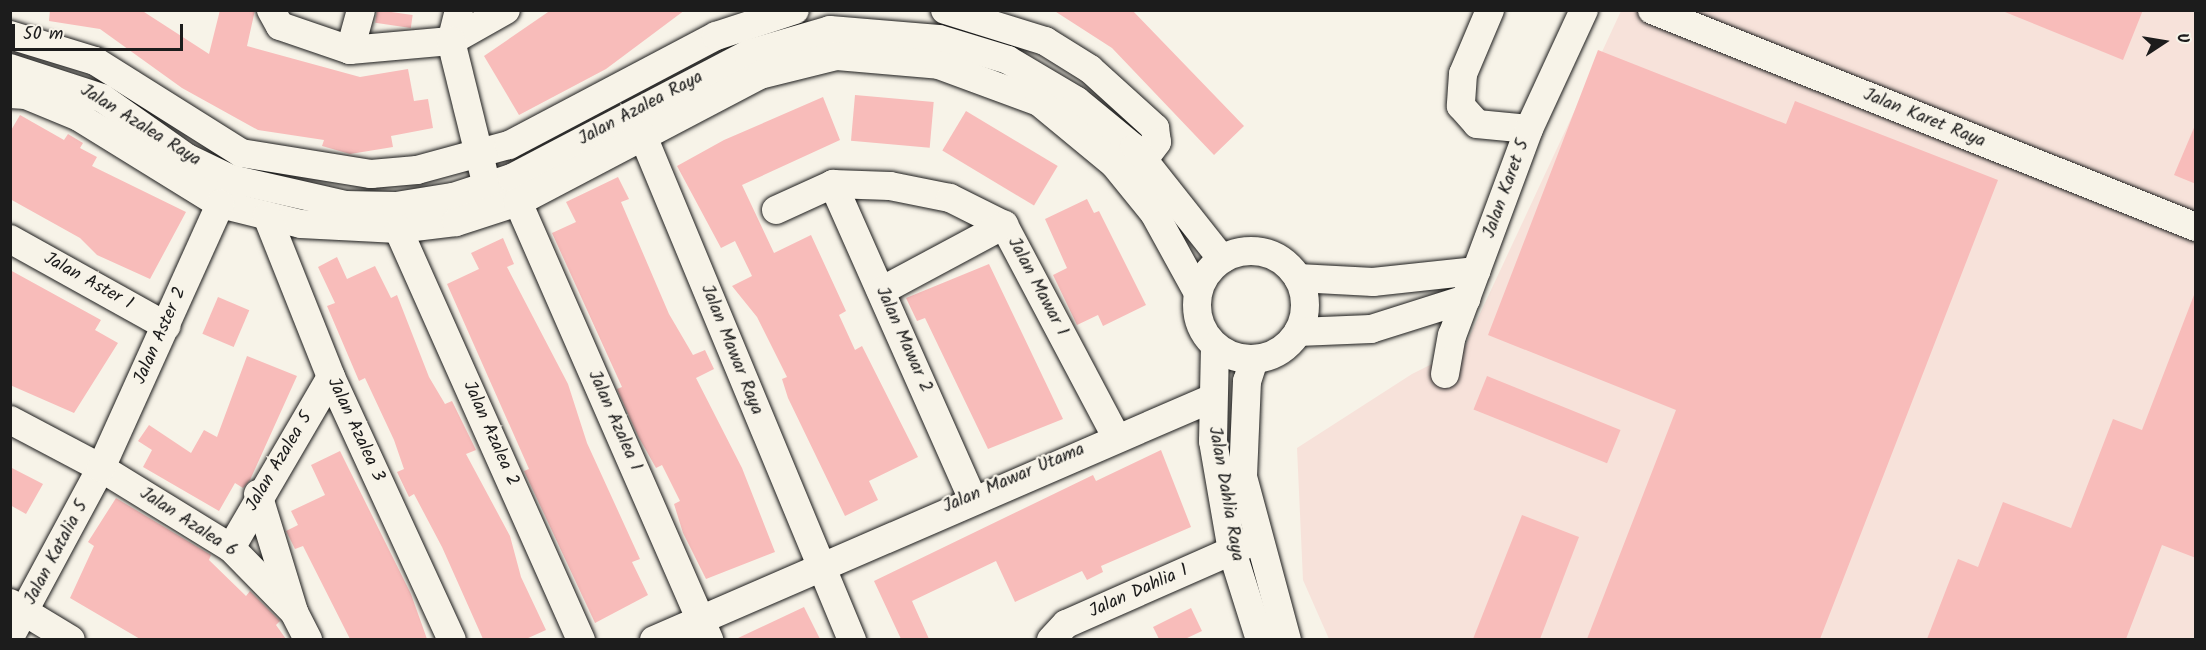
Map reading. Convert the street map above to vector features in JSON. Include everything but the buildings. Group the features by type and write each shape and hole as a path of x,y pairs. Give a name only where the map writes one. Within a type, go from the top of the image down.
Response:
{"street":[{"path":"350,50 361,10"},
{"path":"459,10 451,41 487,186"},
{"path":"275,18 350,50 451,41 506,10"},
{"path":"11,77 14,35 94,61 242,153 371,174 480,156 716,36 795,10"},
{"path":"945,10 1045,41 1090,69 1155,128 1157,142 1144,159"},
{"path":"1490,10 1464,74 1461,106 1477,124 1529,129"},
{"name":"Jalan Karet 5","path":"1445,374 1466,299 1529,129 1584,10"},
{"name":"Jalan Karet Raya","path":"1652,10 2196,227"},
{"name":"Jalan Azalea Raya","path":"226,191 363,207 453,197 512,178 722,65 831,32 939,39 1008,60 1077,101 1144,159 1222,259"},
{"name":"Jalan Azalea Raya","path":"11,77 102,98 187,158 226,191 267,216 301,224 398,230 456,222 518,202 760,75 831,32 939,65 1039,102 1134,185 1198,294"},
{"name":"Jalan Mawar Raya","path":"643,136 852,639"},
{"name":"Jalan Aster 2","path":"101,468 242,153"},
{"name":"Jalan Mawar 1","path":"776,210 833,184 920,190 1004,225 1115,435"},
{"name":"Jalan Mawar 2","path":"833,184 972,497"},
{"name":"Jalan Azalea 1","path":"518,202 705,629"},
{"name":"Jalan Azalea 3","path":"267,216 331,377 452,639"},
{"path":"880,291 1004,225"},
{"name":"Jalan Azalea 2","path":"398,230 582,639"},
{"name":"Jalan Aster 1","path":"10,239 166,326"},
{"path":"1298,278 1305,305 1298,332 1280,352 1254,360 1215,346 1200,322 1198,294 1222,259 1264,252 1298,278 1373,282 1476,271"},
{"path":"1298,332 1371,329 1466,299"},
{"name":"Jalan Dahlia Raya","path":"1215,346 1210,399 1245,546 1260,639"},
{"name":"Jalan Dahlia Raya","path":"1254,360 1247,381 1243,477 1245,546 1287,639"},
{"name":"Jalan Azalea 5","path":"231,548 258,494 331,377"},
{"name":"Jalan Mawar Utama","path":"654,639 705,629 819,564 1115,435 1210,399"},
{"name":"Jalan Azalea 6","path":"10,420 101,468 231,548 294,612"},
{"name":"Jalan Katalia 5","path":"10,637 18,607 101,468"},
{"name":"Jalan Azalea 6","path":"258,494 294,612 308,639"},
{"name":"Jalan Dahlia 1","path":"1051,639 1066,624 1245,546"},
{"path":"18,607 71,639"}],"shaded area":[{"path":"1621,11 2195,11 2195,639 1329,639 1303,580 1297,448 1412,374 1464,348"}]}
